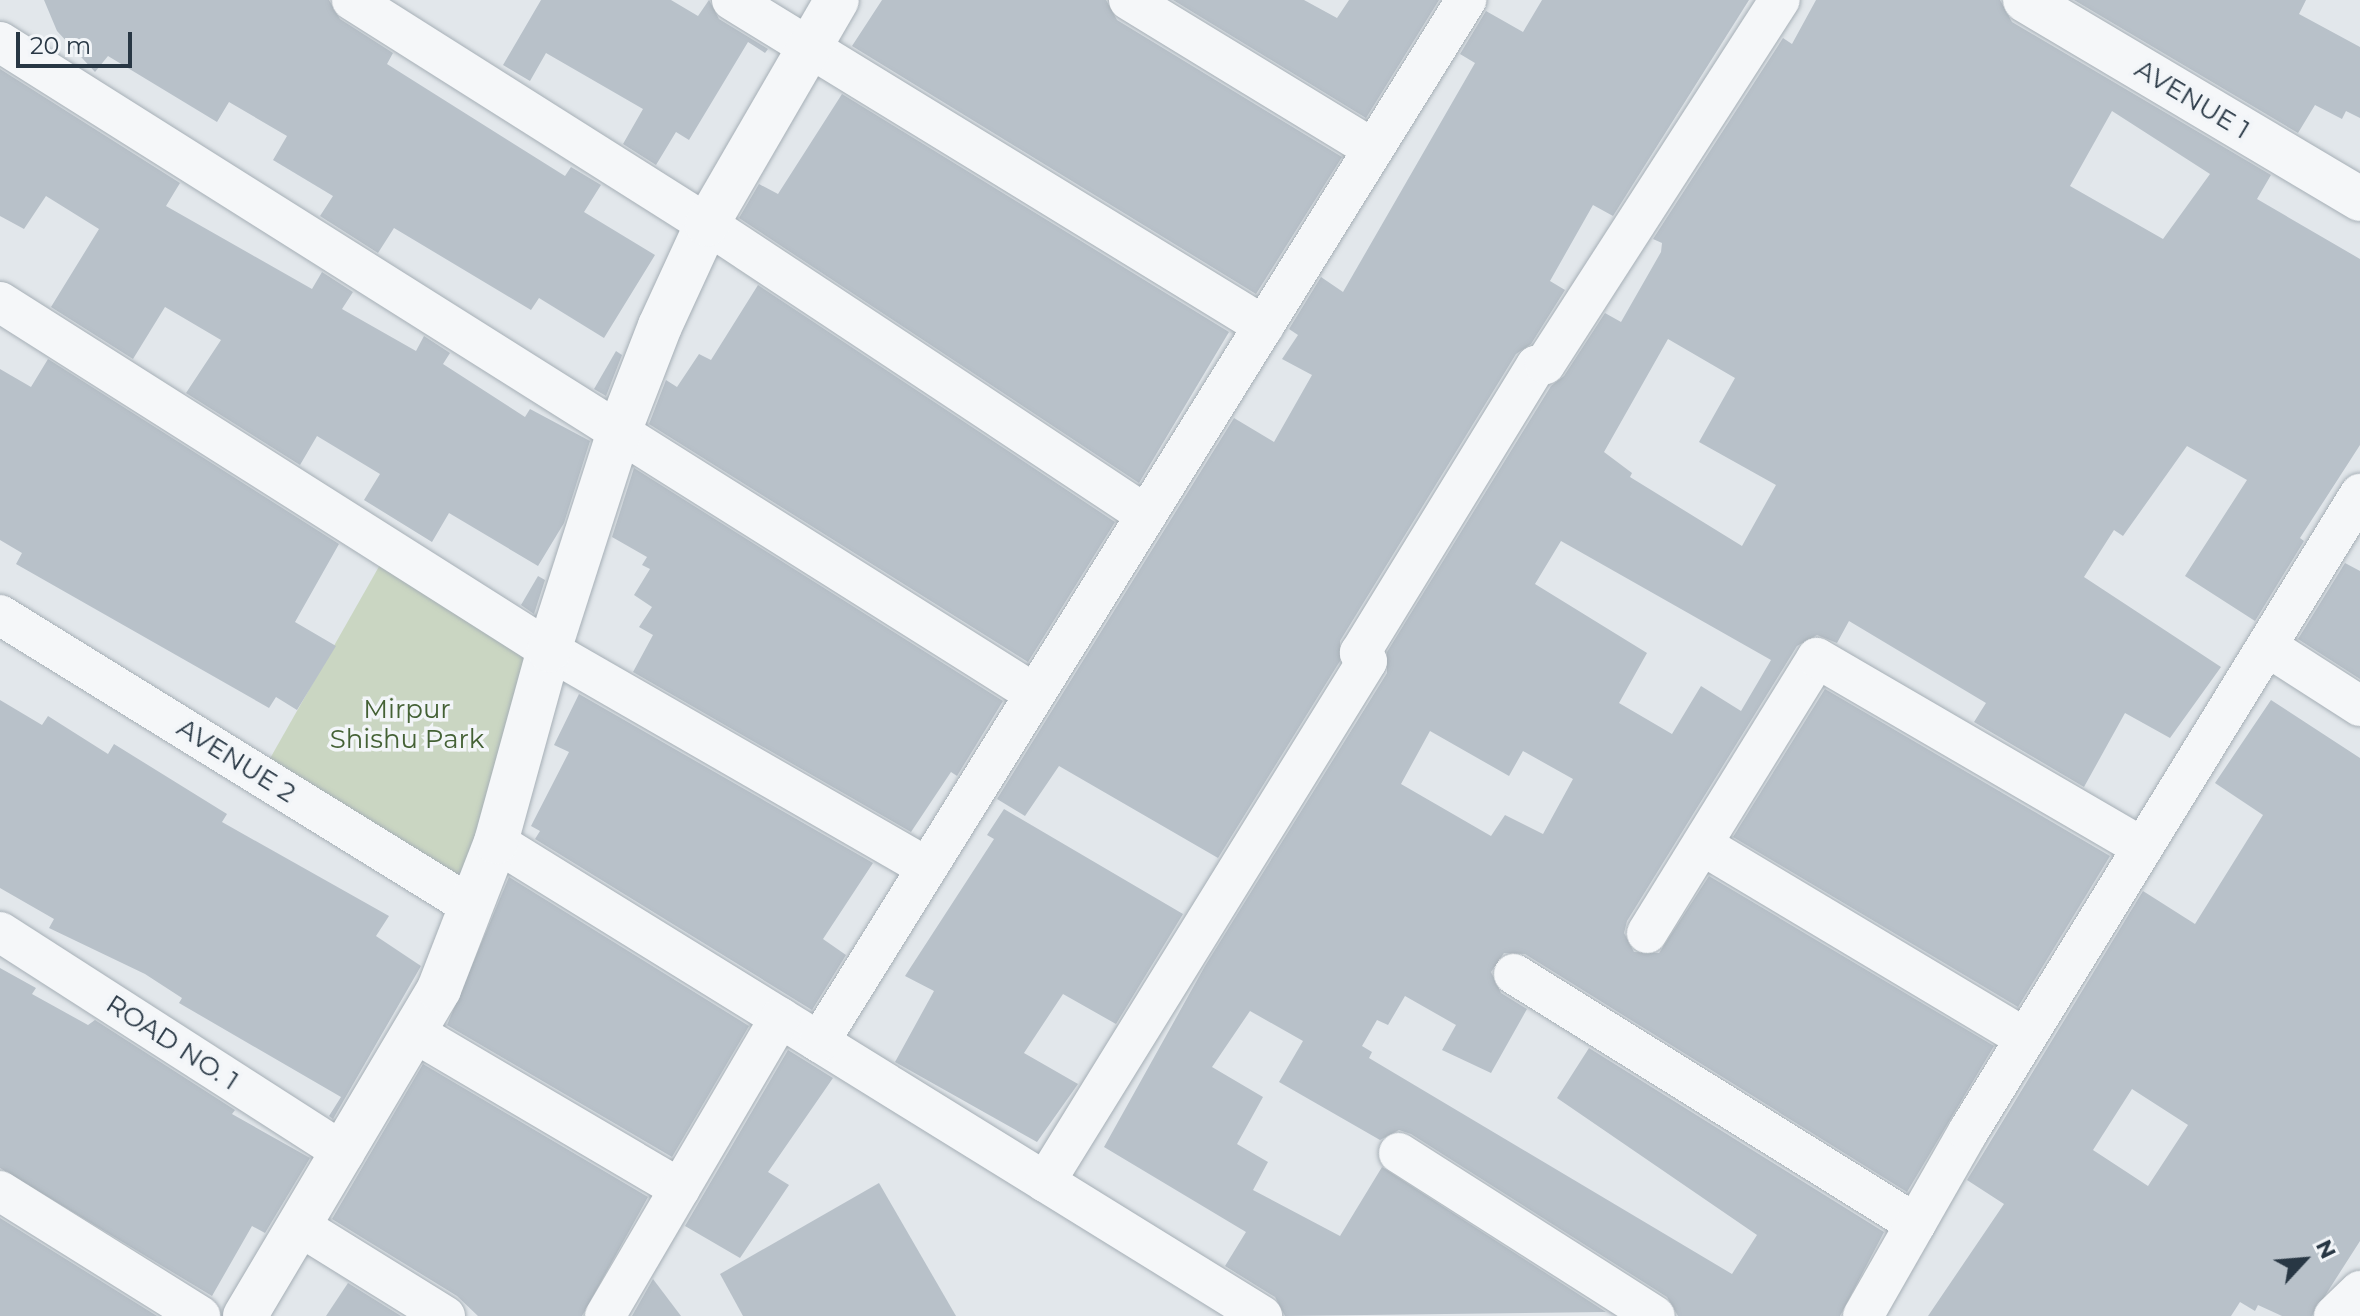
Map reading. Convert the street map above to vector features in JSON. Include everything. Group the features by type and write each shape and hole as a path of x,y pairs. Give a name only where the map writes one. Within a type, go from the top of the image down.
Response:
{"street":[{"path":"352,0 707,224 1146,515"},
{"path":"732,0 1264,326"},
{"path":"245,1316 417,1034 496,842 549,650 620,429 707,224 837,0"},
{"path":"1129,0 1373,149"},
{"path":"819,1042 1466,0"},
{"path":"1045,1182 1367,661 1360,653 1536,366 1545,364 1780,0"},
{"name":"AVENUE 1","path":"2025,0 2073,12 2360,199"},
{"path":"0,42 620,429 1035,694"},
{"path":"0,302 549,650 927,867"},
{"path":"1863,1316 2025,1038 2360,494"},
{"name":"AVENUE 2","path":"0,615 471,906"},
{"path":"2268,647 2360,706"},
{"path":"1647,933 1704,846 1817,658 2142,847"},
{"path":"496,842 1262,1316"},
{"path":"1704,846 2025,1038"},
{"name":"ROAD NO. 1","path":"0,932 344,1153"},
{"path":"1514,974 1915,1224"},
{"path":"605,1316 780,1018"},
{"path":"417,1034 680,1189"},
{"path":"1399,1153 1655,1316"},
{"path":"0,1191 200,1316"},
{"path":"298,1225 445,1316"},
{"path":"2334,1316 2360,1291"}],"green space":[{"name":"Mirpur Shishu Park","path":"381,563 533,658 466,886 268,762"}],"building":[{"path":"44,0 329,0 340,19 393,53 387,64 565,176 571,167 601,185 584,212 655,255 604,338 539,298 531,310 394,228 378,253 320,216 333,196 273,160 287,136 229,102 217,122 108,56 95,72 57,31"},
{"path":"541,0 671,0 698,16 709,0 719,19 768,49 765,53 748,42 689,140 676,132 656,165 623,144 643,109 546,53 530,81 503,65"},
{"path":"882,0 1106,0 1117,20 1342,157 1256,294 852,46"},
{"path":"1173,0 1304,0 1337,18 1349,0 1439,0 1366,118"},
{"path":"1542,0 1749,0 1613,216 1593,205 1550,281 1565,290 1531,344 1516,354 1340,641 1340,661 1218,858 1059,766 1025,816 997,799 1234,418 1274,442 1312,375 1282,359 1298,335 1289,329 1321,277 1343,292 1475,63 1460,54 1486,11 1523,32"},
{"path":"1816,0 2000,0 2012,22 2271,175 2257,199 2360,259 2360,445 2300,538 2304,541 2255,621 2185,576 2247,480 2187,446 2123,536 2114,530 2084,577 2221,667 2170,738 2125,713 2084,787 1974,722 1986,703 1849,621 1837,643 1817,635 1797,646 1627,921 1624,933 1634,952 1659,953 1709,876 1994,1046 1907,1192 1525,954 1504,953 1491,972 1501,993 1527,1009 1491,1073 1442,1050 1456,1025 1405,996 1388,1025 1377,1020 1362,1046 1372,1052 1369,1058 1732,1274 1757,1235 1557,1098 1589,1048 1884,1232 1840,1316 1678,1316 1667,1297 1411,1134 1399,1130 1380,1140 1279,1082 1303,1041 1250,1011 1212,1067 1263,1097 1237,1144 1268,1162 1253,1190 1340,1236 1382,1167 1606,1312 1285,1316 1275,1297 1225,1266 1246,1232 1104,1147 1205,966 1387,673 1387,652 1551,386 1564,376 1605,313 1621,322 1661,252 1662,243 1653,239 1783,38 1792,44","holes":["2112,111 2210,174 2163,239 2070,186","1668,339 1735,378 1699,442 1776,485 1742,546 1630,477 1632,473 1604,452","1561,541 1771,660 1741,711 1701,686 1672,734 1619,703 1647,653 1535,584","1430,731 1509,776 1523,751 1573,779 1543,834 1505,815 1491,836 1401,784"]},
{"path":"2074,0 2306,0 2299,14 2360,47 2360,118 2346,111 2342,119 2315,105 2298,133"},
{"path":"0,69 180,183 166,206 312,289 322,272 353,292 342,309 416,351 424,336 450,353 443,364 525,417 530,409 590,441 564,523 538,566 449,513 432,542 364,500 380,474 317,436 300,465 186,393 221,340 165,307 133,359 51,307 99,229 46,196 24,229 0,216"},
{"path":"842,94 1229,332 1139,483 739,218 759,184 778,194"},
{"path":"758,285 1115,522 1028,662 649,424 666,380 677,387 699,354 711,360"},
{"path":"616,351 622,355 606,396 594,389"},
{"path":"48,359 339,544 295,622 336,646 297,710 276,697 269,708 16,564 22,553 0,540 0,369 31,387"},
{"path":"634,468 1003,701 957,776 951,772 911,832 633,672 653,635 639,627 652,607 634,595 650,569 642,565 647,557 612,537"},
{"path":"2345,563 2360,571 2360,679 2298,639"},
{"path":"538,576 545,580 534,614 521,605"},
{"path":"1825,689 2110,856 2018,1007 1733,837"},
{"path":"579,694 873,863 823,939 846,955 812,1010 535,839 540,831 531,826 569,752 554,745"},
{"path":"0,700 42,725 48,716 108,754 114,744 227,814 222,822 389,916 376,936 421,966 333,1119 329,1116 341,1097 179,1003 182,998 145,974 49,928 54,919 0,888"},
{"path":"2271,700 2360,758 2360,1241 2312,1316 2282,1316 2258,1305 2255,1311 2240,1302 2231,1316 1928,1316 2004,1204 1967,1180 2143,891 2195,924 2263,815 2215,783","holes":["2132,1089 2188,1125 2148,1186 2093,1150"]},
{"path":"1004,809 1183,914 1116,1024 1063,994 1024,1053 1078,1084 1037,1142 895,1062 934,991 905,976 994,839 987,835"},
{"path":"509,877 749,1026 672,1157 447,1025"},
{"path":"0,968 36,988 32,994 88,1025 95,1020 235,1110 232,1114 310,1158 265,1233 252,1226 212,1296 0,1168"},
{"path":"788,1050 833,1078 768,1172 789,1185 740,1258 685,1226"},
{"path":"423,1064 648,1197 582,1316 478,1316 457,1296 332,1219"},
{"path":"879,1183 956,1316 743,1316 720,1274"},
{"path":"0,1218 157,1316 0,1316"},
{"path":"653,1279 681,1316 632,1316"},
{"path":"348,1283 401,1316 326,1316"}]}
